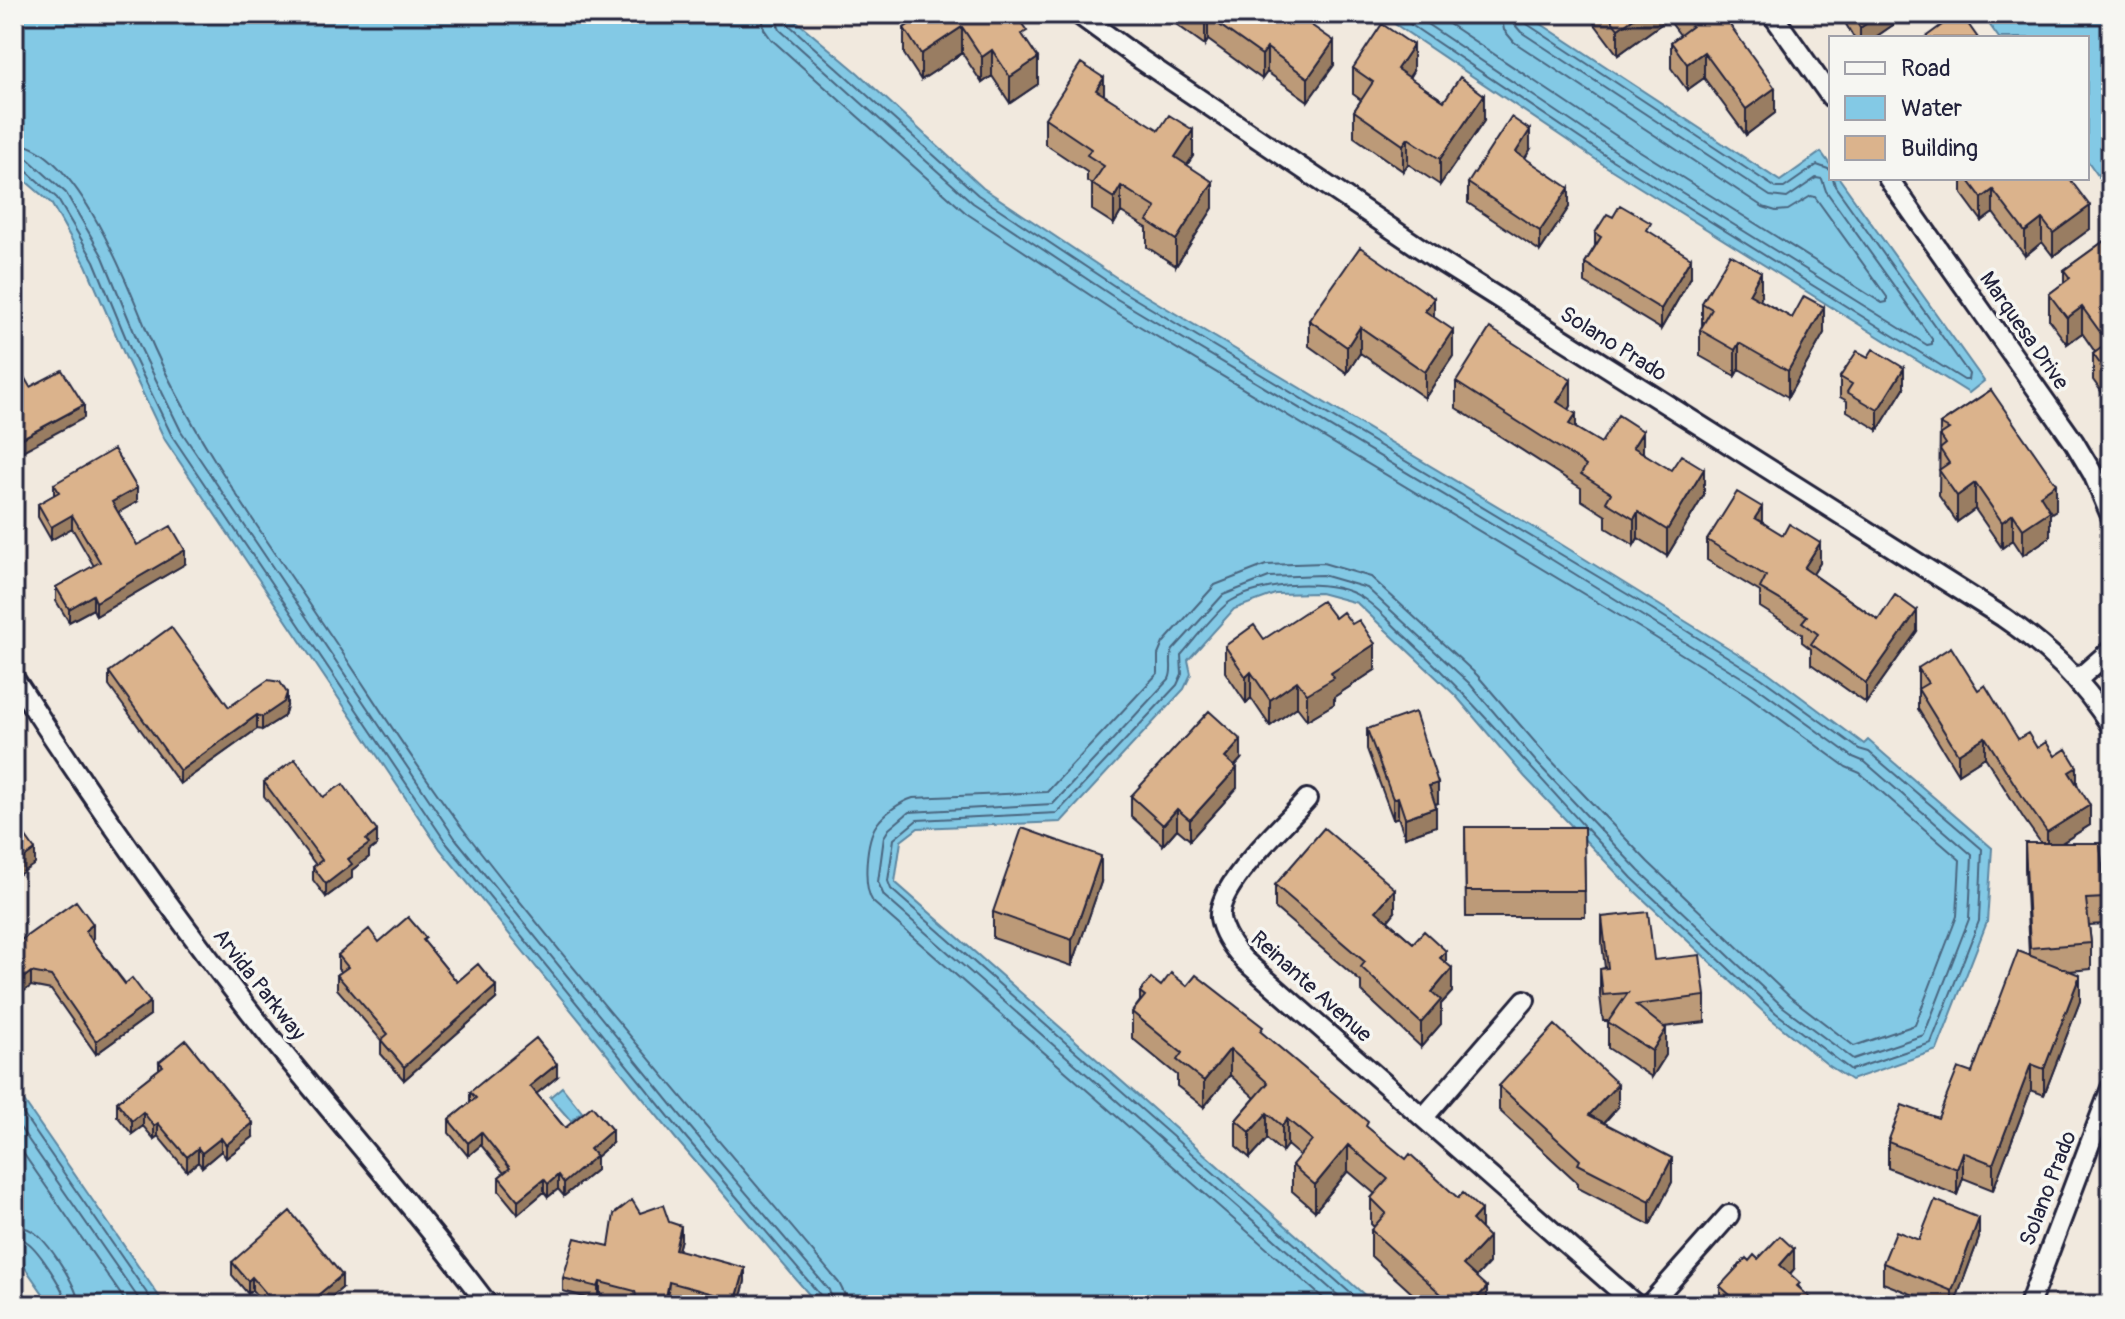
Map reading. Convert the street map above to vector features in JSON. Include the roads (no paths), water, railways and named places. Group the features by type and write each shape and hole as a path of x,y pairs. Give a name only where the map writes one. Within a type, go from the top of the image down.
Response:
{"street":[{"name":"Solano Prado","path":"1078,14 1117,44 1435,258 2003,617 2050,652 2077,680 2111,726"},
{"path":"1772,14 1829,94"},
{"name":"Marquesa Drive","path":"1889,180 2074,442 2093,474 2111,516"},
{"path":"2077,680 2111,650"},
{"name":"Arvida Parkway","path":"14,678 96,802 214,965 438,1239 488,1305"},
{"name":"Reinante Avenue","path":"1307,799 1233,880 1220,907 1223,930 1245,961 1636,1305"},
{"path":"1424,1117 1525,1000"},
{"name":"Solano Prado","path":"2029,1305 2111,1088"},
{"path":"1649,1305 1729,1215"}],"water":[{"path":"14,14 788,14 858,73 983,188 1126,284 1551,538 1769,673 1864,744 1868,740 1992,848 1987,922 1937,1050 1851,1080 1828,1065 1771,1019 1626,883 1525,777 1456,696 1357,603 1320,593 1275,594 1234,609 1188,660 1191,674 1184,689 1061,822 918,828 901,841 895,882 1376,1305 818,1305 676,1139 440,849 165,440 86,265 51,203 14,171"},
{"path":"1380,14 1526,14 1780,181 1821,152 1829,163 1829,180 1840,180 1984,381 1969,393 1607,167"},
{"path":"1982,14 2111,14 2111,194 2089,163 2089,36 1998,36"},
{"path":"14,1087 165,1305 51,1305 14,1252"},
{"path":"562,1087 582,1112 571,1121 550,1097"}]}
